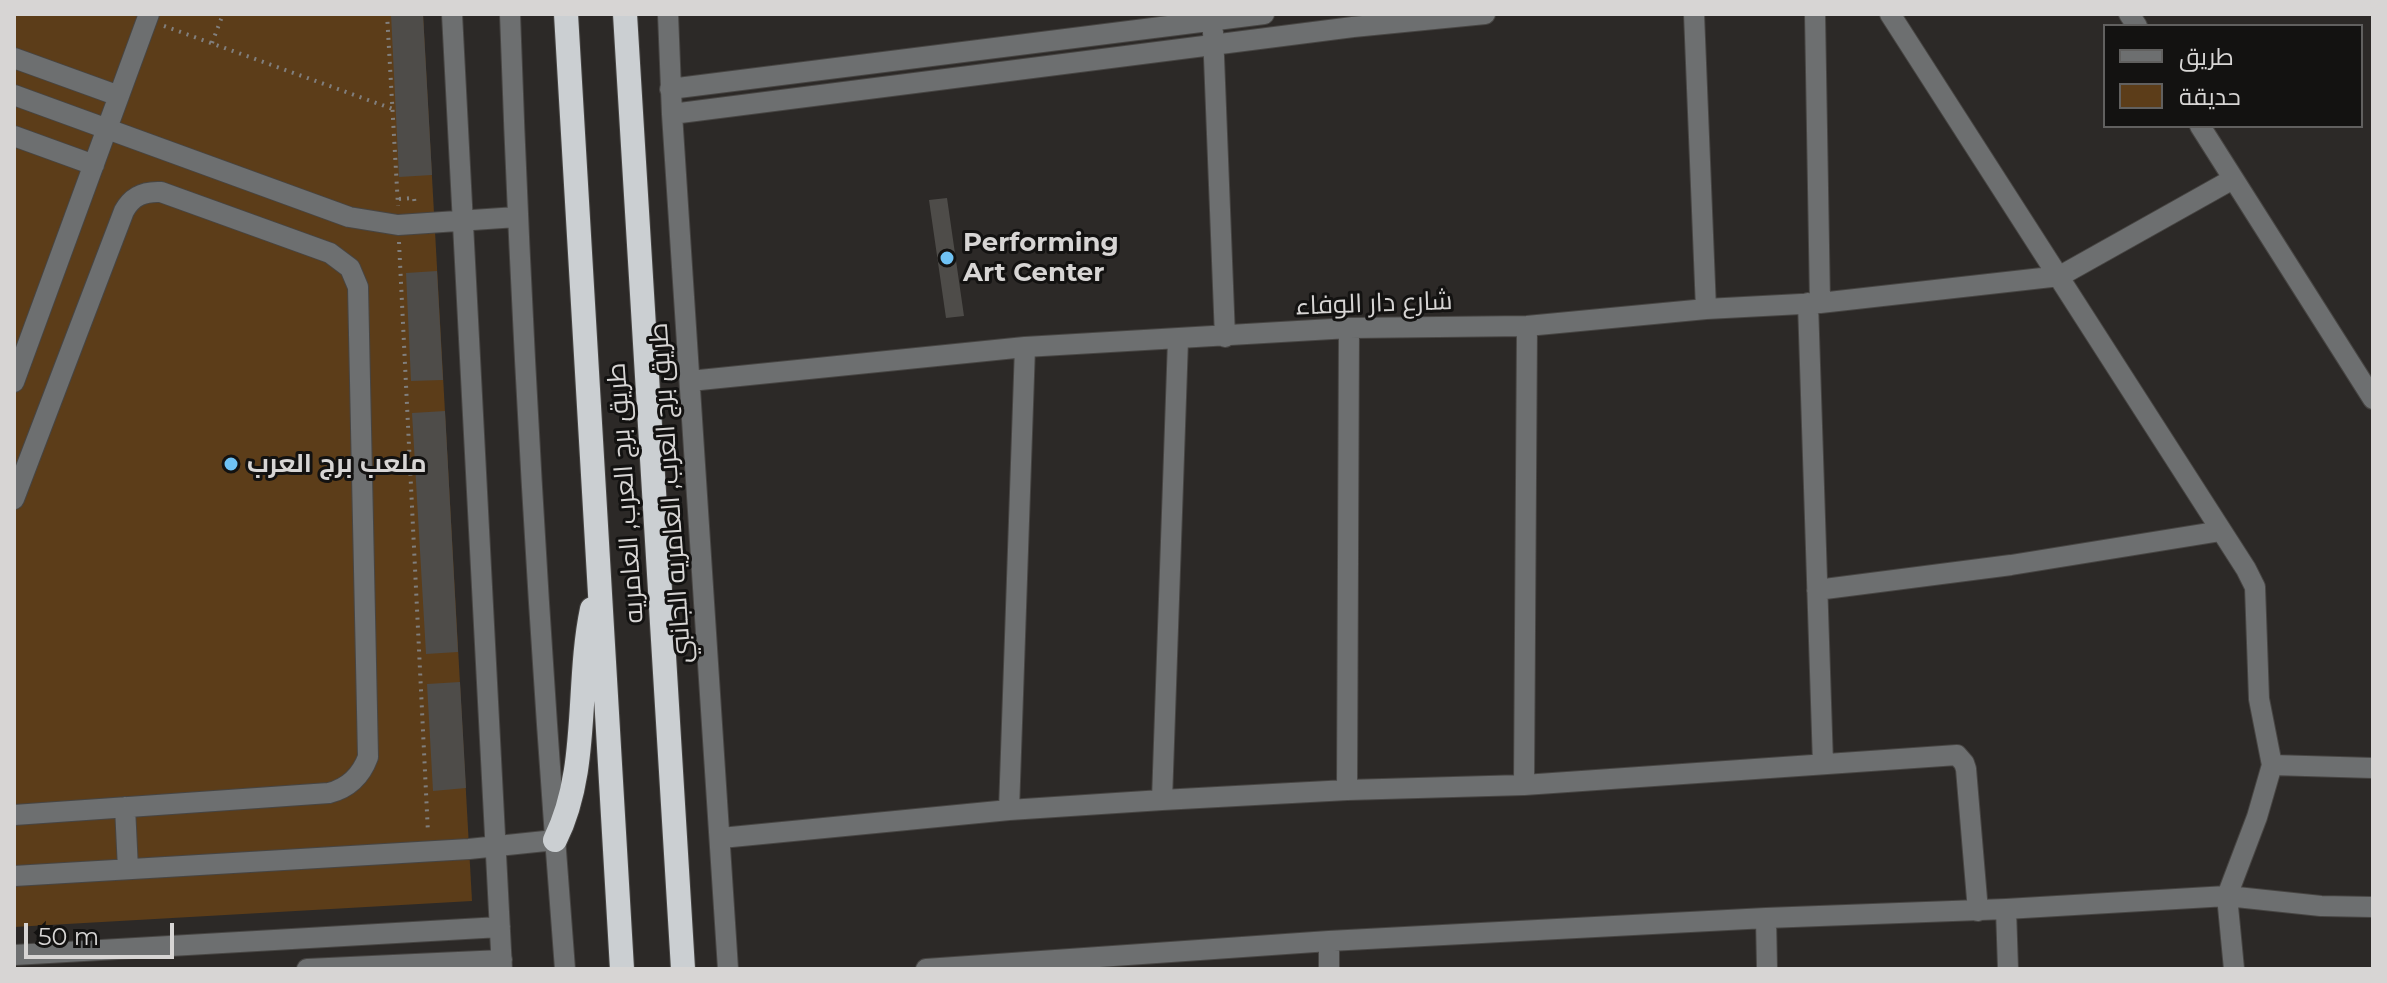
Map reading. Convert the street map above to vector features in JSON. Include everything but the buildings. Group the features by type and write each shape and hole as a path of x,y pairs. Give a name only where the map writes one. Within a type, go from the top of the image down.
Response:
{"highway":[{"name":"طريق برج العرب, العامريه","path":"566,14 622,969"},
{"name":"طريق برج العرب, العامريه","path":"625,14 683,969"},
{"path":"555,840 564,822 574,784 584,661 601,572"}],"street":[{"path":"307,969 502,965 452,14"},
{"path":"510,14 517,217 565,969"},
{"name":"طريق برج العرب, العامريه الجانبي","path":"668,14 670,89 728,969"},
{"path":"670,89 1264,14"},
{"path":"672,114 1214,44 1357,20 1485,14"},
{"path":"1694,14 1706,309"},
{"path":"1815,14 1817,590 1823,764"},
{"path":"1890,14 2060,276 2255,587 2259,699 2272,765 2257,817 2227,896 2234,969"},
{"path":"14,382 148,17"},
{"path":"1212,20 1225,337"},
{"path":"14,58 119,96"},
{"path":"852,66 856,91"},
{"path":"14,95 332,212 366,221 398,225 517,217"},
{"path":"2201,128 2373,399"},
{"path":"14,136 94,165"},
{"path":"2060,276 2233,179"},
{"path":"14,499 124,211 133,199 141,194 161,192 330,253 350,268 358,287 368,757 364,767 350,784 329,793 14,815"},
{"name":"شارع دار الوفاء","path":"690,381 1025,347 1349,328 1527,326 1706,309 1814,303 2060,276"},
{"path":"1524,785 1527,326"},
{"path":"1347,790 1349,328"},
{"path":"1162,800 1178,340"},
{"path":"1009,810 1025,347"},
{"path":"2355,371 2373,359"},
{"path":"1817,590 2000,567 2221,531"},
{"path":"721,838 1009,810 1347,790 1524,785 1957,755 1966,769 1978,911"},
{"path":"2272,765 2373,768"},
{"path":"125,807 128,869"},
{"path":"14,876 496,847 555,840"},
{"path":"926,969 1080,964 1329,941 1766,918 1978,911 2227,896 2321,906 2373,907"},
{"path":"2006,909 2008,969"},
{"path":"1766,918 1767,969"},
{"path":"14,955 500,927"},
{"path":"1329,941 1329,969"}],"path":[{"path":"212,43 223,14"},
{"path":"387,14 429,851"},
{"path":"148,17 393,109"}],"green space":[{"name":"ملعب برج العرب","path":"14,14 423,14 472,901 14,927"}],"place":[{"name":"Performing Art Center","path":"947,258"},
{"name":"ملعب برج العرب","path":"231,464"}]}
